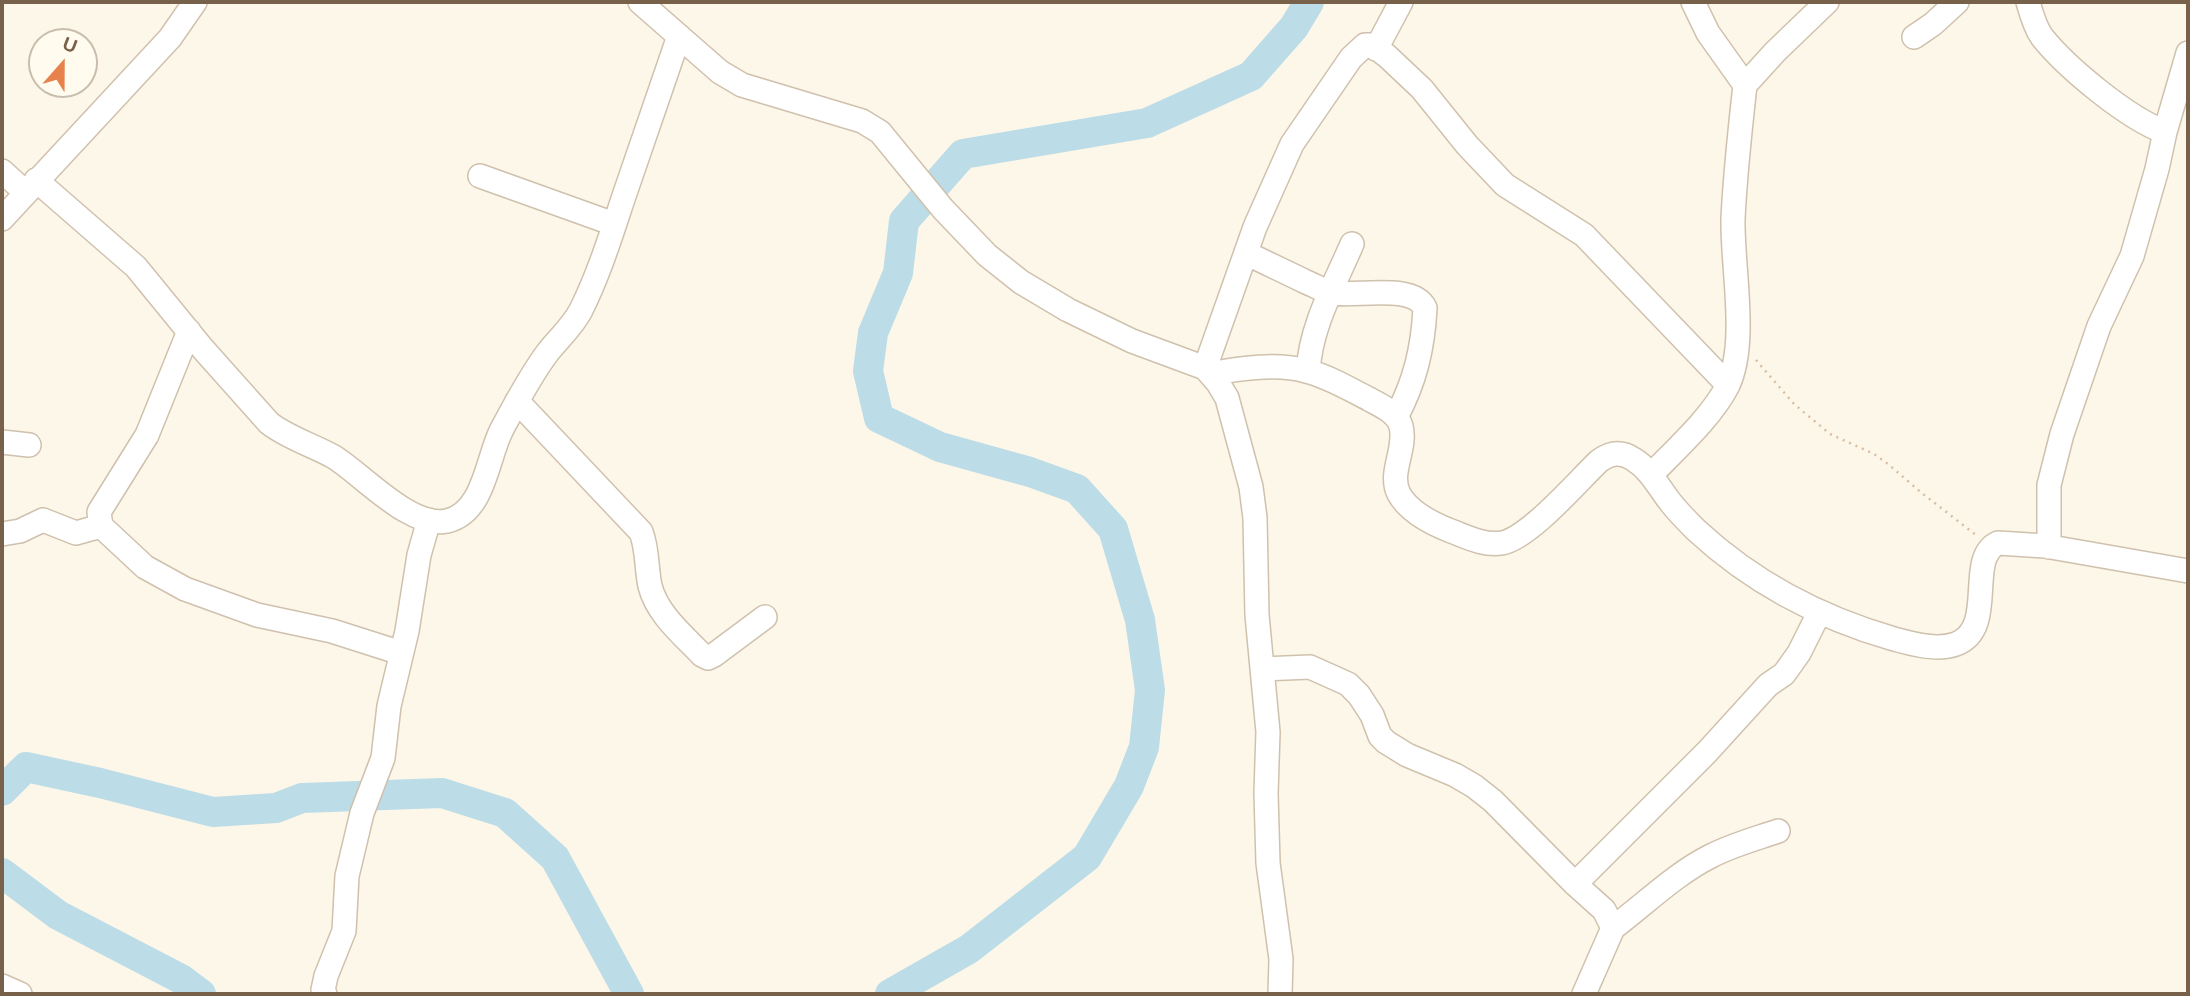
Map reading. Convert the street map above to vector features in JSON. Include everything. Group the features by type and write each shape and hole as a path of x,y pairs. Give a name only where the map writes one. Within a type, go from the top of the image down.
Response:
{"street":[{"path":"2,219 170,38 195,2"},
{"path":"640,2 720,72 742,85 872,126 943,209 987,255 1021,282 1068,310 1208,371 1238,368 1308,371 1342,384 1390,411 1401,427 1401,452 1395,475 1400,495 1412,510 1438,526 1483,543 1503,543 1523,535 1606,456 1624,454 1651,475 1672,505 1697,530 1762,579 1819,613 1862,630 1906,642 1933,646 1950,646 1960,642 1976,623 1979,614 1982,568 1986,552 1991,546 2008,542 2049,547 2188,571"},
{"path":"1376,48 1401,2"},
{"path":"1693,2 1708,33 1745,85"},
{"path":"1651,475 1713,407 1728,385 1737,350 1733,223 1736,156 1745,85 1827,2"},
{"path":"1914,37 1957,2"},
{"path":"2028,2 2040,35 2076,70 2130,113 2165,132"},
{"path":"2,171 31,186 136,267 269,423 338,460 399,505 429,520 447,521 468,508 481,490 494,444 517,401 547,353 579,313 597,275 679,36"},
{"path":"1208,371 1246,253 1265,204 1303,127 1351,58 1365,45 1372,45 1422,89 1467,145 1505,185 1584,235 1728,385"},
{"path":"2049,547 2049,485 2062,434 2099,326 2132,256 2188,53"},
{"path":"480,176 614,224"},
{"path":"1308,371 1316,328 1329,292 1352,244"},
{"path":"1246,253 1329,292 1368,295 1394,293 1422,301 1425,308 1420,355 1413,383 1396,417"},
{"path":"189,331 147,435 99,512 101,526 145,567 185,589 257,615 332,631 401,653"},
{"path":"1208,371 1227,398 1251,487 1255,518 1257,615 1268,732 1268,863 1280,959 1280,994"},
{"path":"517,401 641,532 646,544 650,588 663,614 702,655 708,658 714,655 765,617"},
{"path":"2,442 29,445"},
{"path":"2,534 20,531 43,520 76,533 101,526"},
{"path":"325,994 323,990 326,976 344,931 347,876 362,813 383,758 389,706 419,555 429,520"},
{"path":"1575,884 1707,752 1768,685 1784,674 1799,653 1819,613"},
{"path":"1262,669 1310,667 1348,684 1359,695 1380,736 1386,742 1407,755 1455,775 1493,801 1604,910 1613,928"},
{"path":"1584,994 1613,928 1675,879 1708,857 1733,845 1778,831"},
{"path":"2,986 20,994"}],"path":[{"path":"1737,335 1764,369 1829,435 1874,454 1991,546"}],"waterway":[{"path":"890,994 969,949 1087,857 1129,786 1144,747 1150,690 1140,620 1113,529 1077,489 1030,472 940,447 879,418 868,371 873,333 898,273 904,221 963,154 1147,123 1251,76 1294,27 1309,2"},
{"path":"2,791 26,767 213,812 276,808 302,798 442,793 505,813 555,858 629,994"},
{"path":"2,873 58,915 181,979 201,994"}]}
